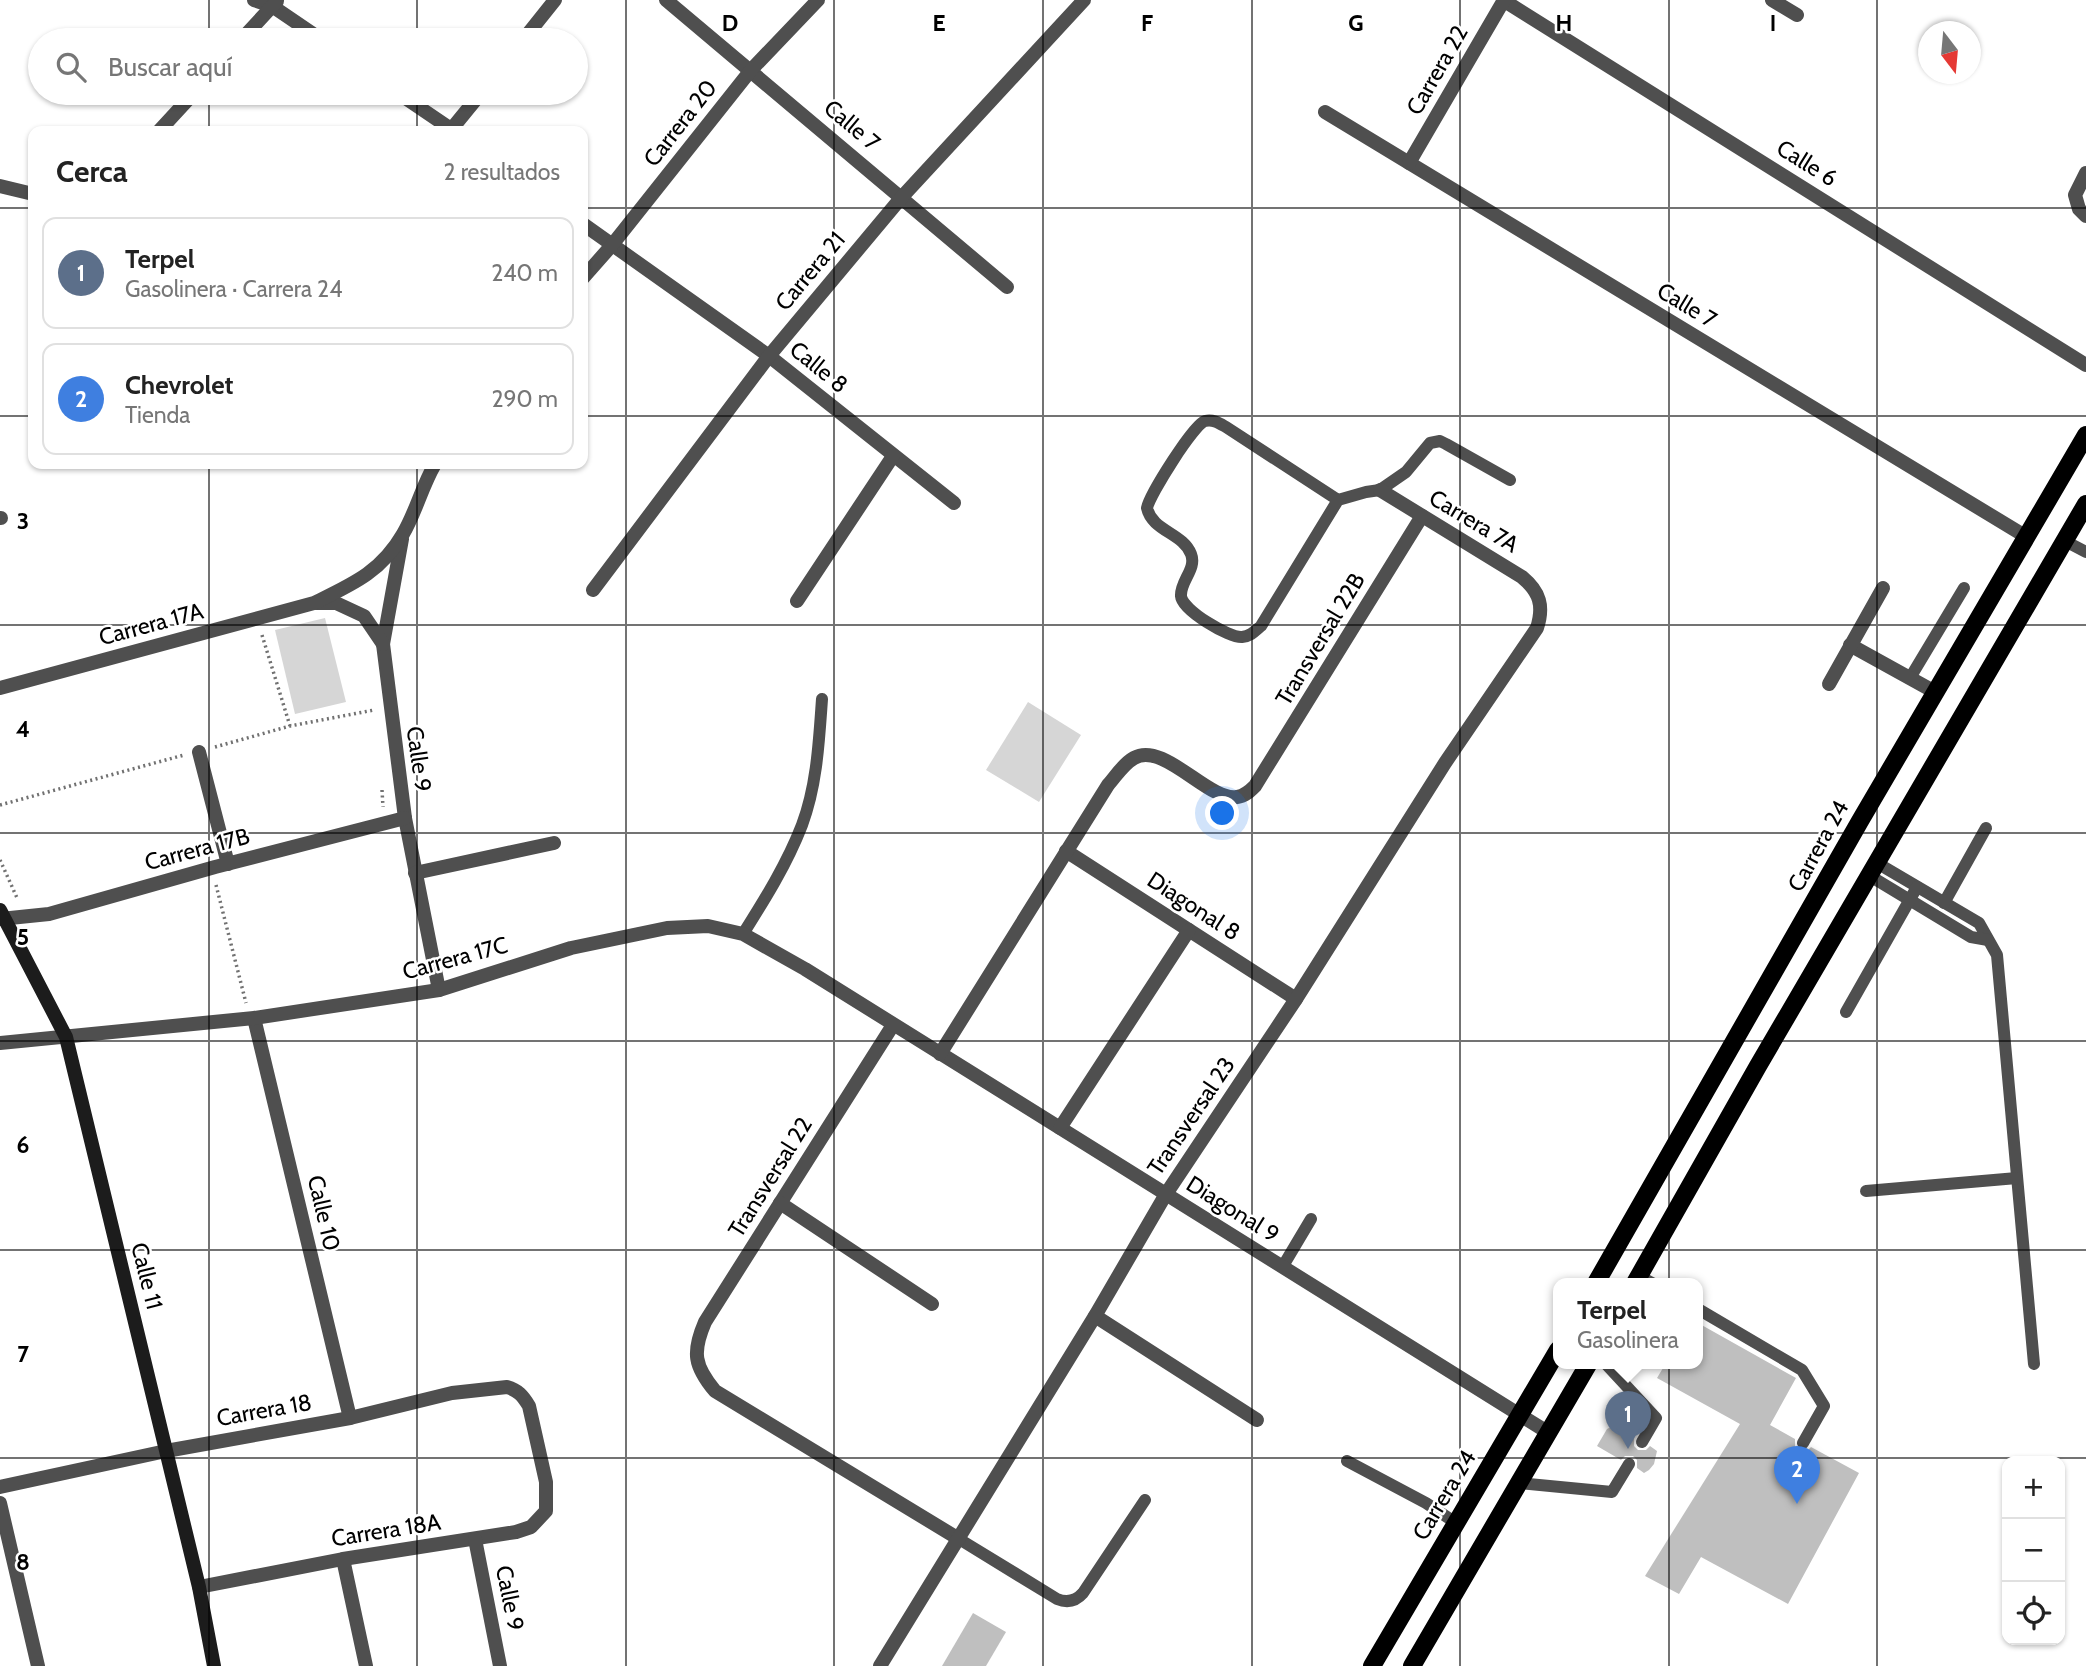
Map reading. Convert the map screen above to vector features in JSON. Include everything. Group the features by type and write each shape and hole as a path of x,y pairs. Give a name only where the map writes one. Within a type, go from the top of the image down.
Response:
{"main road":[{"name":"Carrera 24","path":"1599,1278 2025,536 2086,435"},
{"path":"1643,1278 1873,870 2086,504"},
{"name":"Carrera 24","path":"1372,1666 1553,1359"},
{"path":"1412,1666 1586,1369"}],"street":[{"path":"254,0 275,3 307,28"},
{"path":"533,28 555,0"},
{"name":"Calle 7","path":"666,0 1007,286"},
{"name":"Carrera 20","path":"588,272 751,70 818,0"},
{"name":"Carrera 21","path":"593,590 769,356 901,198 1084,0"},
{"name":"Carrera 22","path":"1409,163 1504,0"},
{"name":"Calle 6","path":"1504,0 2086,365"},
{"path":"1772,0 1797,15"},
{"path":"252,28 275,3"},
{"path":"164,126 183,105"},
{"path":"415,105 445,126"},
{"path":"456,126 472,105"},
{"name":"Calle 7","path":"1325,112 2025,536"},
{"path":"2086,173 2075,195 2079,209 2086,216"},
{"path":"0,186 28,193"},
{"name":"Calle 8","path":"588,228 769,356 954,503"},
{"path":"797,601 893,456"},
{"path":"404,533 433,469"},
{"name":"Carrera 7A","path":"1380,490 1522,577 1534,587 1539,597"},
{"name":"Transversal 22B","path":"1066,851 1122,767 1142,755 1164,760 1229,797 1246,794 1255,786 1422,516"},
{"name":"Carrera 17A","path":"0,688 314,603 362,579 381,564 404,533"},
{"name":"Calle 9","path":"404,533 383,645 405,818 439,990"},
{"path":"1829,684 1883,588"},
{"name":"Transversal 23","path":"880,1666 1166,1194 1296,999 1445,763 1537,628 1542,607 1539,597"},
{"name":"Carrera 17A","path":"314,603 336,603 364,616 383,645"},
{"path":"1850,645 1935,692"},
{"path":"199,751 228,863"},
{"name":"Carrera 17B","path":"2,916 49,914 228,863 405,818"},
{"path":"415,873 554,843"},
{"path":"940,1054 1066,851"},
{"name":"Diagonal 8","path":"1066,851 1296,999"},
{"name":"Calle 11","path":"2,916 66,1037 199,1587 214,1666"},
{"name":"Carrera 17C","path":"0,1043 252,1018 439,990 571,948 667,928 708,926 743,934 806,969 893,1025"},
{"path":"1060,1128 1189,930"},
{"name":"Calle 10","path":"252,1018 350,1418"},
{"name":"Diagonal 9","path":"893,1025 1549,1433"},
{"name":"Transversal 22","path":"893,1025 705,1322 697,1340 696,1357 701,1375 715,1391 959,1539"},
{"path":"780,1203 932,1304"},
{"path":"1094,1316 1257,1420"},
{"name":"Carrera 18","path":"0,1487 166,1451 350,1418 452,1393 496,1387 515,1389 523,1395 529,1406 547,1482"},
{"name":"Carrera 18A","path":"199,1587 343,1559 516,1532 531,1527 546,1511 547,1482"},
{"path":"0,1503 38,1666"},
{"name":"Calle 9","path":"475,1539 500,1666"},
{"path":"343,1559 366,1666"}],"lane":[{"path":"1338,500 1226,427 1214,420 1208,420 1197,426 1155,488 1147,508 1150,518 1190,552 1192,566 1181,593 1184,604 1226,633 1244,637 1261,626 1338,500 1380,490 1406,472 1430,443 1435,441 1446,444 1510,480"},
{"path":"2065,541 2086,552"},
{"path":"1910,678 1964,588"},
{"path":"743,934 779,877 802,824 817,762 822,698"},
{"path":"1944,902 1986,828"},
{"path":"1873,870 1917,887 1979,923 1997,955 2034,1364"},
{"path":"1873,870 1910,900 1971,937 1988,940"},
{"path":"1846,1012 1917,887"},
{"path":"1866,1191 2017,1178"},
{"path":"1283,1266 1311,1219"},
{"path":"1703,1312 1802,1370 1824,1406 1803,1443"},
{"path":"1611,1369 1657,1418 1642,1442"},
{"path":"1346,1461 1426,1503 1456,1523"},
{"path":"1519,1483 1612,1492 1629,1464"},
{"path":"959,1539 1056,1598 1072,1601 1083,1593 1145,1500"}],"path":[{"path":"261,631 290,726"},
{"path":"0,805 290,726 375,710"},
{"path":"382,785 384,810"},
{"path":"214,877 252,1018"}],"shaded area":[{"path":"325,618 346,702 295,714 275,630"},
{"path":"1028,702 1081,735 1039,802 986,770"}],"building":[{"path":"1703,1326 1796,1378 1770,1425 1795,1439 1795,1447 1799,1451 1807,1451 1811,1447 1859,1473 1788,1604 1701,1557 1679,1594 1645,1576 1740,1424 1657,1378 1662,1369 1703,1369"},
{"path":"1613,1426 1634,1438 1634,1446 1638,1450 1646,1450 1650,1446 1657,1451 1654,1464 1649,1470 1644,1473 1637,1468 1637,1460 1633,1456 1625,1456 1621,1460 1597,1446 1607,1429"},
{"path":"973,1613 1006,1632 986,1666 942,1666"}],"place":[{"name":"Terpel","path":"1628,1449"},
{"name":"Chevrolet","path":"1797,1504"}]}
